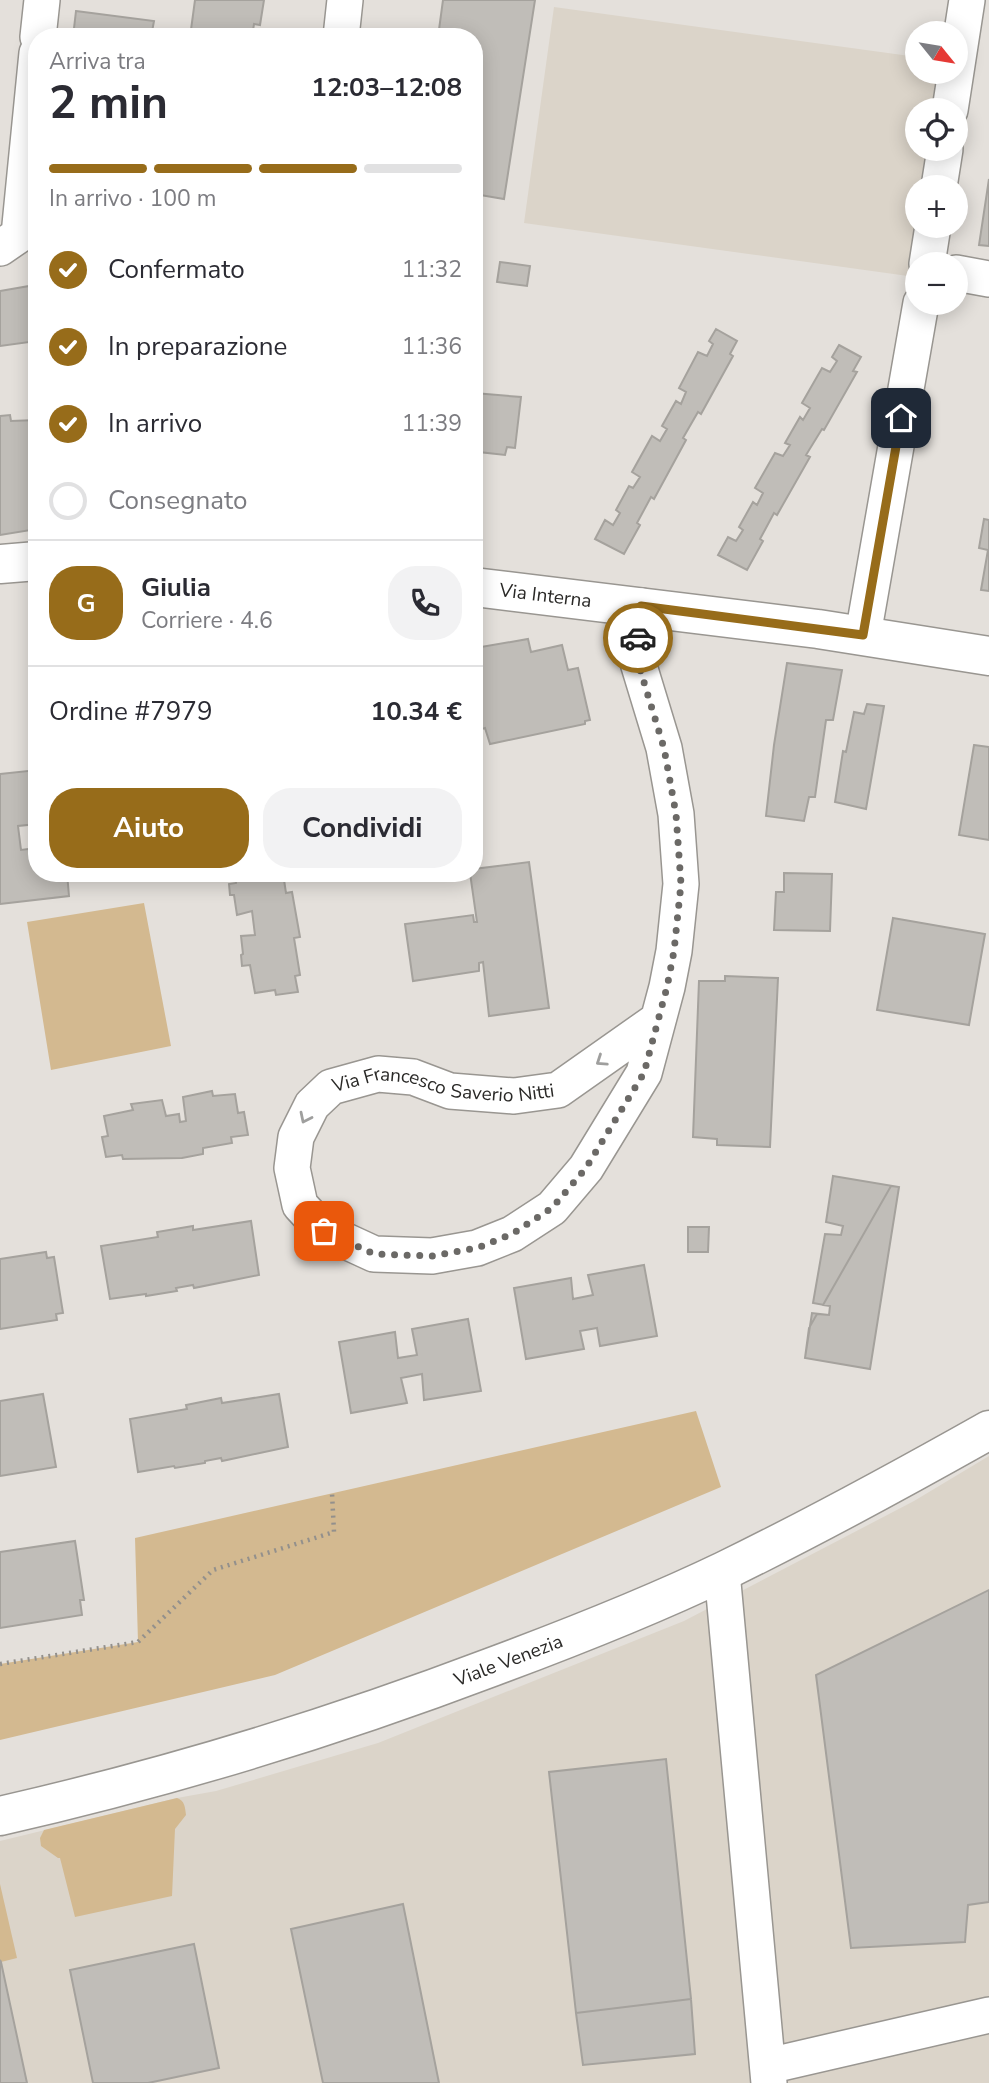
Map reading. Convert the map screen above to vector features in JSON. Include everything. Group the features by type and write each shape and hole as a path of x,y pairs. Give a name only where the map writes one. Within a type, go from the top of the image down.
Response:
{"main road":[{"path":"0,564 28,562"},
{"name":"Via Interna","path":"483,588 863,635 989,656"},
{"name":"Viale Venezia","path":"0,1816 194,1766 360,1715 576,1636 722,1572 898,1481 989,1430"}],"street":[{"path":"39,28 42,0"},
{"path":"342,28 345,0"},
{"path":"952,98 967,0"},
{"path":"0,248 19,235 28,144"},
{"path":"968,275 989,279"},
{"path":"863,635 919,315"},
{"name":"Via Francesco Saverio Nitti","path":"641,606 636,656 664,748 676,814 681,884 667,987 644,1073 586,1168 552,1208 512,1234 477,1248 432,1256 374,1254 324,1231 300,1205 292,1168 296,1137 312,1105 331,1087 379,1074 412,1077 450,1091 514,1097 558,1090 656,1021"},
{"path":"722,1572 769,2075 989,2015"}],"path":[{"path":"0,1664 138,1642 213,1570 334,1532 331,1493"}],"shaded area":[{"path":"554,7 905,55 905,84 935,84 933,98 905,98 905,161 924,161 922,175 905,175 905,238 913,238 911,252 905,252 905,276 524,223"},
{"path":"144,903 171,1046 51,1070 27,922"},
{"path":"696,1411 721,1487 275,1675 0,1740 0,1664 138,1642 135,1538"},
{"path":"989,1456 989,2083 0,2083 0,1841 216,1791 378,1743 684,1621 914,1501"},
{"path":"177,1798 183,1803 186,1815 175,1829 172,1896 75,1917 60,1858 41,1846 40,1838 44,1830"},
{"path":"0,1884 17,1958 1,1962 0,1960"}],"building":[{"path":"195,0 264,0 260,25 254,24 253,28 191,28"},
{"path":"443,0 535,0 504,199 483,196 483,28 439,28"},
{"path":"76,11 154,21 153,28 74,28"},
{"path":"989,179 989,246 979,245"},
{"path":"500,262 530,266 527,286 497,282"},
{"path":"28,286 28,342 0,346 0,291"},
{"path":"716,329 737,341 730,354 733,356 701,414 698,412 683,438 686,440 654,499 651,497 624,554 595,539 605,520 613,525 620,513 616,510 629,486 633,488 640,477 632,472 652,436 660,441 667,429 662,426 676,401 681,404 686,392 679,388 698,352 707,356 713,344 709,341"},
{"path":"839,345 861,357 853,371 857,372 824,430 822,429 806,455 810,457 777,515 774,513 747,570 718,555 728,537 736,541 743,530 739,527 753,502 757,505 763,493 755,488 775,453 783,456 790,445 785,443 800,417 803,420 810,408 802,403 822,368 830,372 837,361 832,357"},
{"path":"483,394 521,397 515,448 507,447 505,455 483,452"},
{"path":"10,415 11,421 28,420 28,530 0,535 0,416"},
{"path":"984,519 989,520 989,591 981,590 988,550 979,548"},
{"path":"528,639 531,652 562,645 568,670 578,668 590,720 585,721 585,724 490,744 483,729 483,647"},
{"path":"787,663 842,670 833,720 826,720 815,797 809,797 804,821 766,816"},
{"path":"867,704 884,706 866,809 835,802 843,751 846,752 854,712 864,714"},
{"path":"974,745 989,747 989,840 959,835"},
{"path":"28,771 28,825 18,826 21,850 28,849 28,882 68,882 69,896 0,904 0,774"},
{"path":"529,862 549,1008 489,1016 483,962 479,963 479,971 413,981 405,924 473,915 474,922 477,922 471,882 483,882 483,868"},
{"path":"784,873 832,874 830,931 774,930 776,892 784,892"},
{"path":"284,882 286,893 292,892 300,937 294,938 300,975 295,976 298,992 276,995 275,990 255,993 250,965 242,966 241,955 241,936 255,935 252,911 237,915 229,884"},
{"path":"893,918 985,934 969,1025 877,1010"},
{"path":"725,976 778,978 770,1147 717,1145 717,1139 693,1137 699,981 725,981"},
{"path":"212,1091 213,1096 235,1094 238,1113 244,1112 248,1135 231,1137 232,1143 203,1148 203,1154 182,1158 123,1159 122,1155 106,1157 102,1137 108,1136 104,1116 133,1110 131,1104 162,1100 166,1116 179,1114 180,1122 186,1121 183,1097"},
{"path":"833,1176 899,1187 870,1369 805,1358 809,1328 817,1314 829,1315 830,1306 813,1303 825,1234 841,1235 843,1226 826,1222"},
{"path":"891,1186 899,1187 870,1369 805,1358 812,1313 829,1315 830,1306 823,1305"},
{"path":"251,1221 259,1275 194,1288 193,1285 176,1288 177,1291 146,1296 110,1299 101,1246 158,1237 157,1232 193,1226 193,1230"},
{"path":"688,1227 709,1227 708,1252 688,1252"},
{"path":"46,1252 47,1258 54,1257 63,1313 56,1314 57,1320 0,1329 0,1259"},
{"path":"644,1265 657,1336 600,1346 597,1328 580,1331 584,1349 526,1359 514,1288 571,1278 573,1299 593,1295 588,1275"},
{"path":"468,1319 481,1391 424,1400 422,1374 401,1378 407,1403 351,1413 339,1342 395,1332 398,1358 417,1355 412,1329"},
{"path":"43,1394 56,1467 0,1476 0,1401"},
{"path":"279,1394 288,1447 222,1461 221,1458 205,1463 138,1472 130,1419 187,1409 186,1405 221,1398 222,1403"},
{"path":"75,1541 84,1600 80,1600 82,1615 0,1628 0,1552"},
{"path":"989,1590 989,1902 968,1905 965,1942 851,1948 816,1675"},
{"path":"666,1759 691,1999 576,2013 549,1772"},
{"path":"403,1904 439,2083 323,2083 291,1929"},
{"path":"194,1944 219,2068 148,2083 93,2083 70,1970"},
{"path":"0,1960 1,1962 27,2083 0,2083"},
{"path":"691,1999 695,2054 583,2065 576,2013"}],"way so far":[{"path":"324,1231 374,1254 432,1256 477,1248 512,1234 552,1208 586,1168 644,1073 667,987 681,884 676,814 664,748 636,656 638,638"}],"route":[{"path":"638,638 641,606 863,635 901,418"}]}
